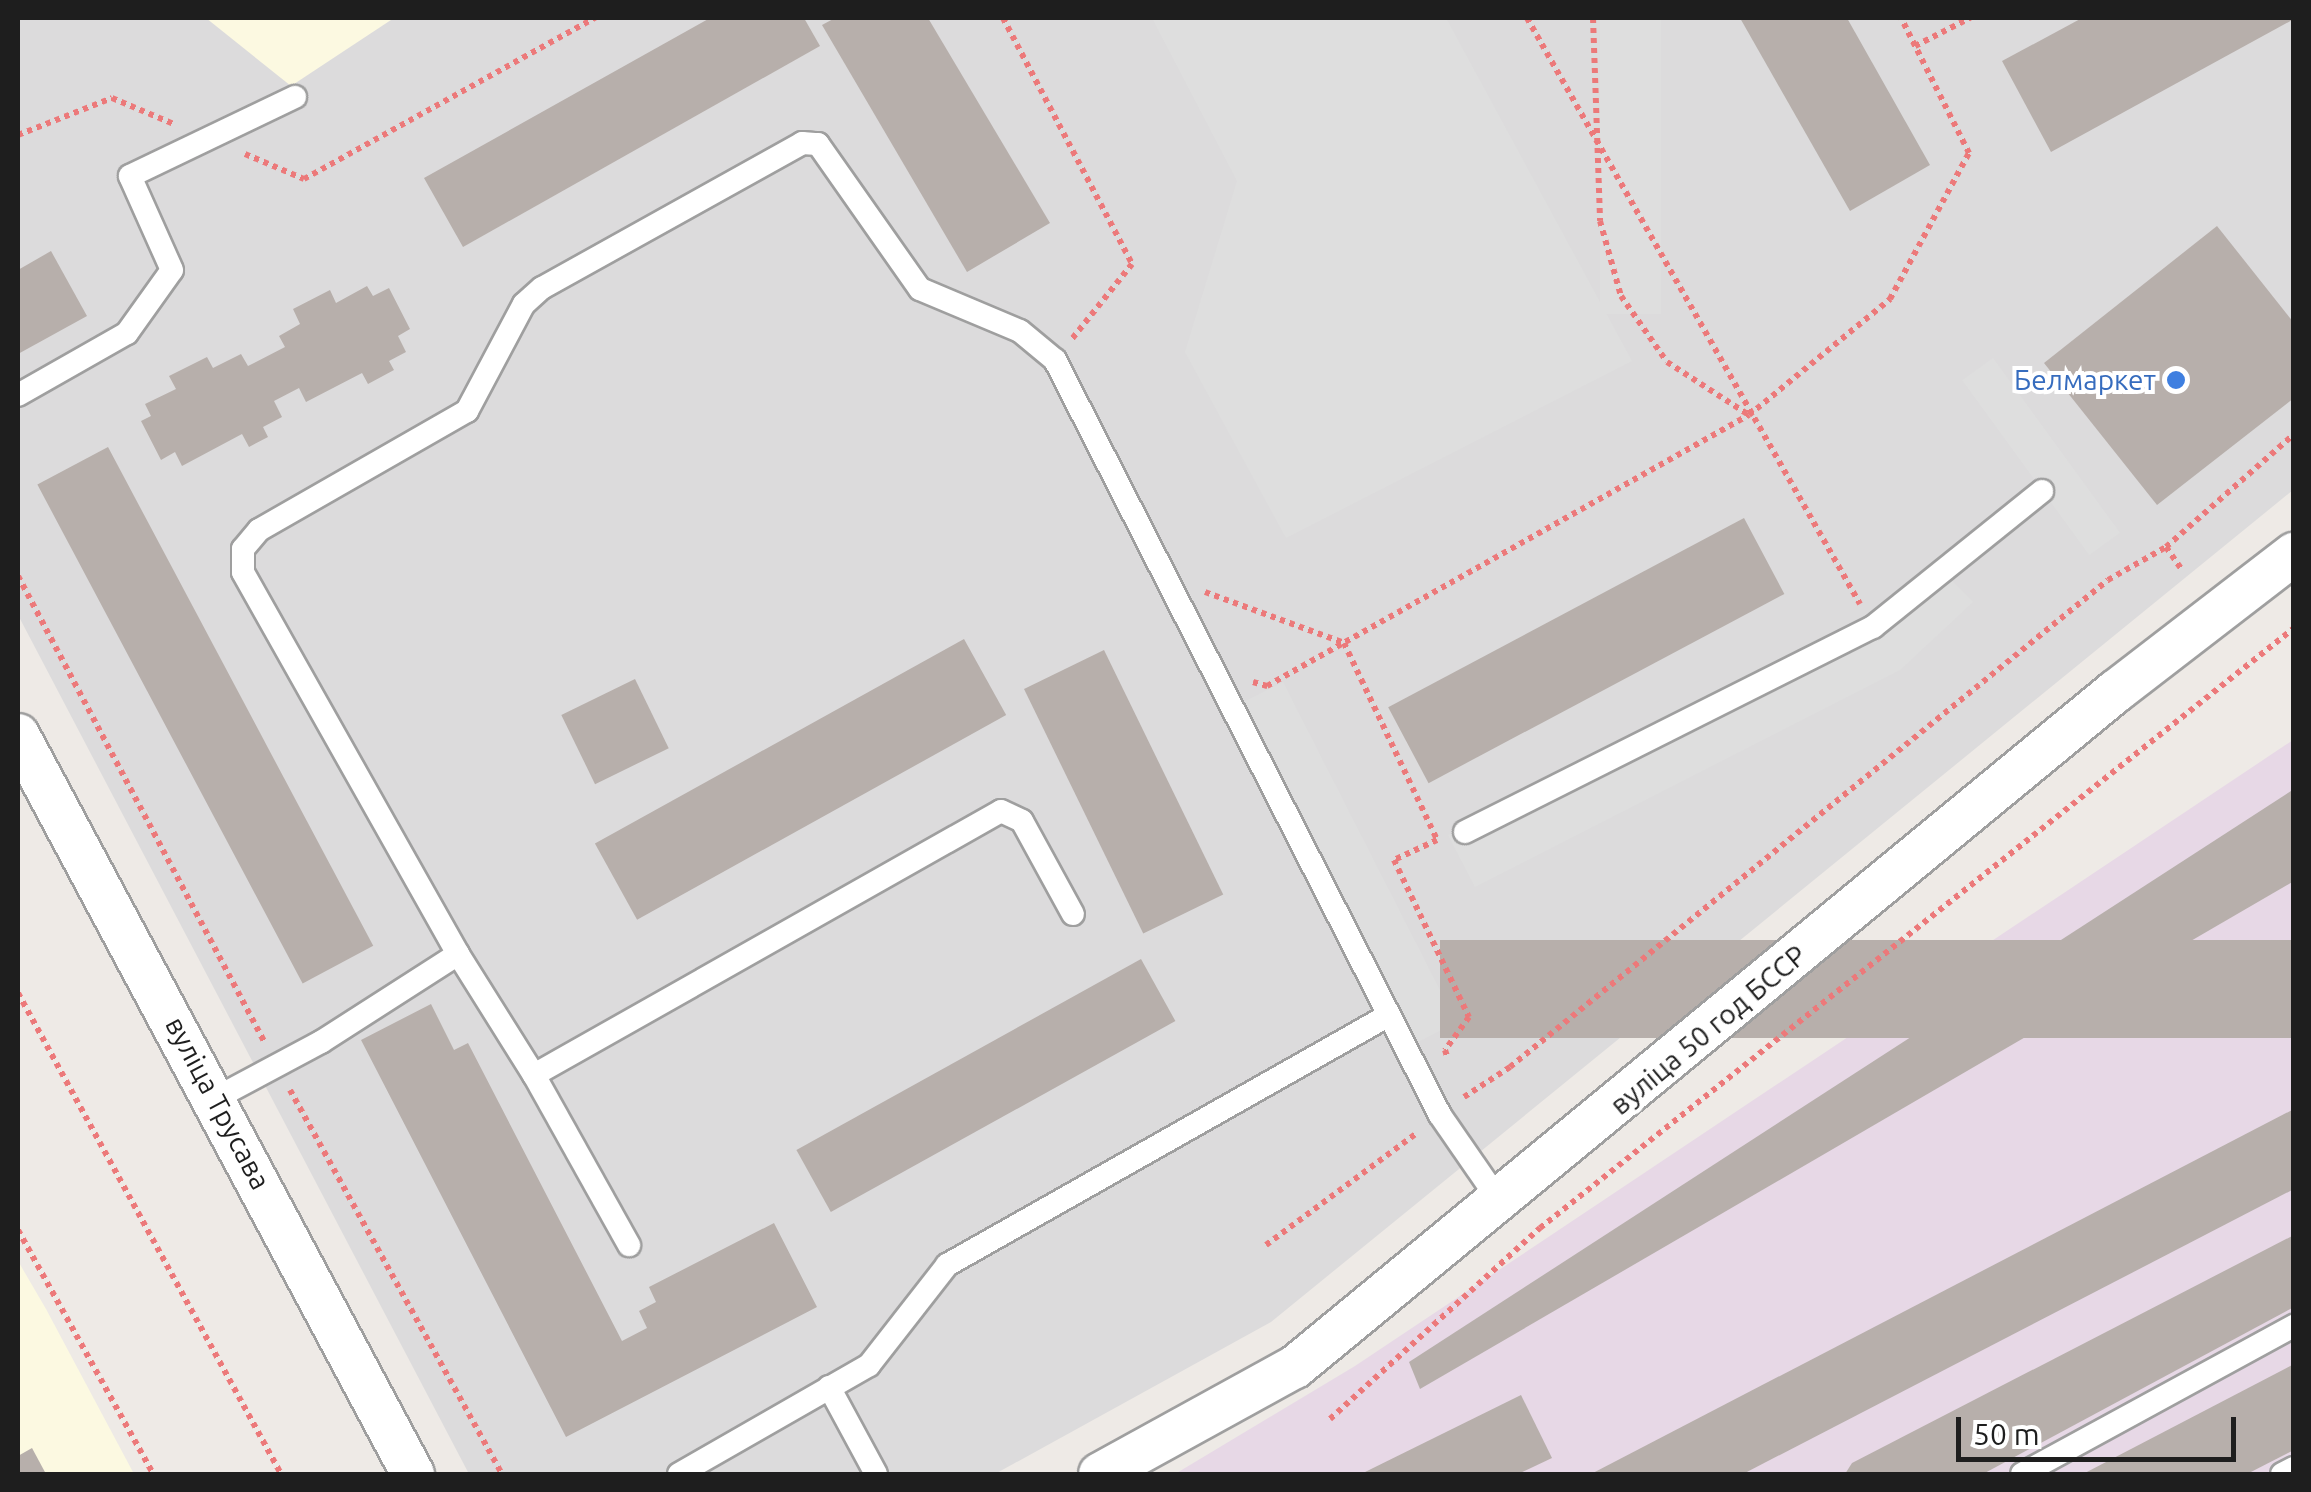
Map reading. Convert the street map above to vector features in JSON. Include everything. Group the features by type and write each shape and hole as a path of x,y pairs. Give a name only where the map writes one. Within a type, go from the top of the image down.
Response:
{"street":[{"name":"вуліца 50 год БССР","path":"1100,1474 1295,1367 2116,692 2294,554"},
{"name":"вуліца Трусава","path":"18,735 216,1098 413,1474"}],"lane":[{"path":"18,395 127,333 172,270 130,176 295,97"},
{"path":"629,1246 242,572 242,549 260,530 466,411 524,304 542,288 802,143 830,154 920,290 1020,331 1055,360 1440,1115 1500,1202"},
{"path":"1465,832 1873,627 2042,491"},
{"path":"534,1075 1001,811 1022,821 1073,914"},
{"path":"216,1098 458,954"},
{"path":"679,1474 869,1364 947,1265 1389,1015"},
{"path":"2022,1474 2294,1326"},
{"path":"830,1388 876,1474"},
{"path":"2282,1474 2294,1468"}],"path":[{"path":"1003,18 1132,264 1055,360"},
{"path":"1527,18 1749,415 1873,627"},
{"path":"1594,18 1594,138 1600,220 1620,296 1667,362 1749,415"},
{"path":"1240,677 1267,686 1749,415 1890,299 1969,153 1901,18"},
{"path":"1915,46 1970,18"},
{"path":"1266,1245 1463,1098 1510,1068 2108,580 2166,547 2294,434"},
{"path":"2166,547 2182,570"},
{"path":"18,576 277,1065 502,1474"},
{"path":"1208,606 1205,592 1344,643 1437,840 1394,860 1469,1018 1445,1050 1451,1066"},
{"path":"1330,1419 1540,1228 2294,628"},
{"path":"18,994 282,1474"},
{"path":"1457,1082 1463,1098"},
{"path":"18,1230 153,1474"}],"shaded area":[{"path":"18,18 2293,18 2293,490 1271,1322 995,1474 469,1474 18,615"},
{"path":"206,18 394,18 291,86"},
{"path":"1152,18 1446,18 1632,361 1286,538 1185,352 1237,181"},
{"path":"1600,18 1661,18 1661,314 1600,314"},
{"path":"1993,358 2120,533 2089,555 1962,380"},
{"path":"1939,568 1973,602 1900,670 1475,887 1448,835 1822,657"},
{"path":"1283,682 1456,1022 1405,1049 1231,708"},
{"path":"2293,740 2293,1474 1175,1474 1355,1366"},
{"path":"18,1261 46,1309 134,1474 18,1474"}],"building":[{"path":"710,18 804,18 820,46 463,247 424,178"},
{"path":"835,18 928,18 1050,223 967,272 822,25"},
{"path":"1740,18 1847,18 1930,165 1850,211"},
{"path":"2082,18 2294,19 2051,152 2002,61"},
{"name":"Белмаркет","path":"2217,226 2294,323 2294,398 2157,505 2044,363"},
{"path":"51,251 87,316 18,354 18,270"},
{"path":"367,286 373,296 389,288 410,329 398,336 406,352 389,361 394,370 368,384 362,373 306,402 299,388 274,401 282,417 263,427 268,437 249,447 242,434 182,466 175,452 161,460 141,421 151,416 145,404 176,389 169,376 207,357 213,368 241,354 248,366 285,347 279,336 300,324 293,309 330,290 336,303"},
{"path":"108,447 373,946 303,983 37,485"},
{"path":"1744,518 1784,594 1429,783 1388,707"},
{"path":"964,639 1006,715 637,920 595,844"},
{"path":"1104,650 1223,894 1143,933 1024,689"},
{"path":"635,679 669,748 595,784 561,715"},
{"path":"2294,789 2294,881 1420,1389 1409,1362"},
{"path":"1440,940 2294,940 2294,1038 1440,1038"},
{"path":"1141,959 1175,1021 831,1212 796,1150"},
{"path":"431,1004 454,1050 468,1043 622,1341 647,1328 639,1311 656,1302 649,1287 774,1223 817,1307 566,1437 361,1040"},
{"path":"2294,1109 2294,1189 1743,1474 1591,1474"},
{"path":"2294,1235 2294,1307 1983,1474 1845,1474 1852,1463"},
{"path":"2294,1364 2294,1450 2247,1474 2083,1474"},
{"path":"1521,1395 1552,1458 1518,1474 1361,1474"},
{"path":"32,1448 46,1474 18,1474 18,1456"}],"place":[{"name":"Белмаркет","path":"2176,380"}]}
